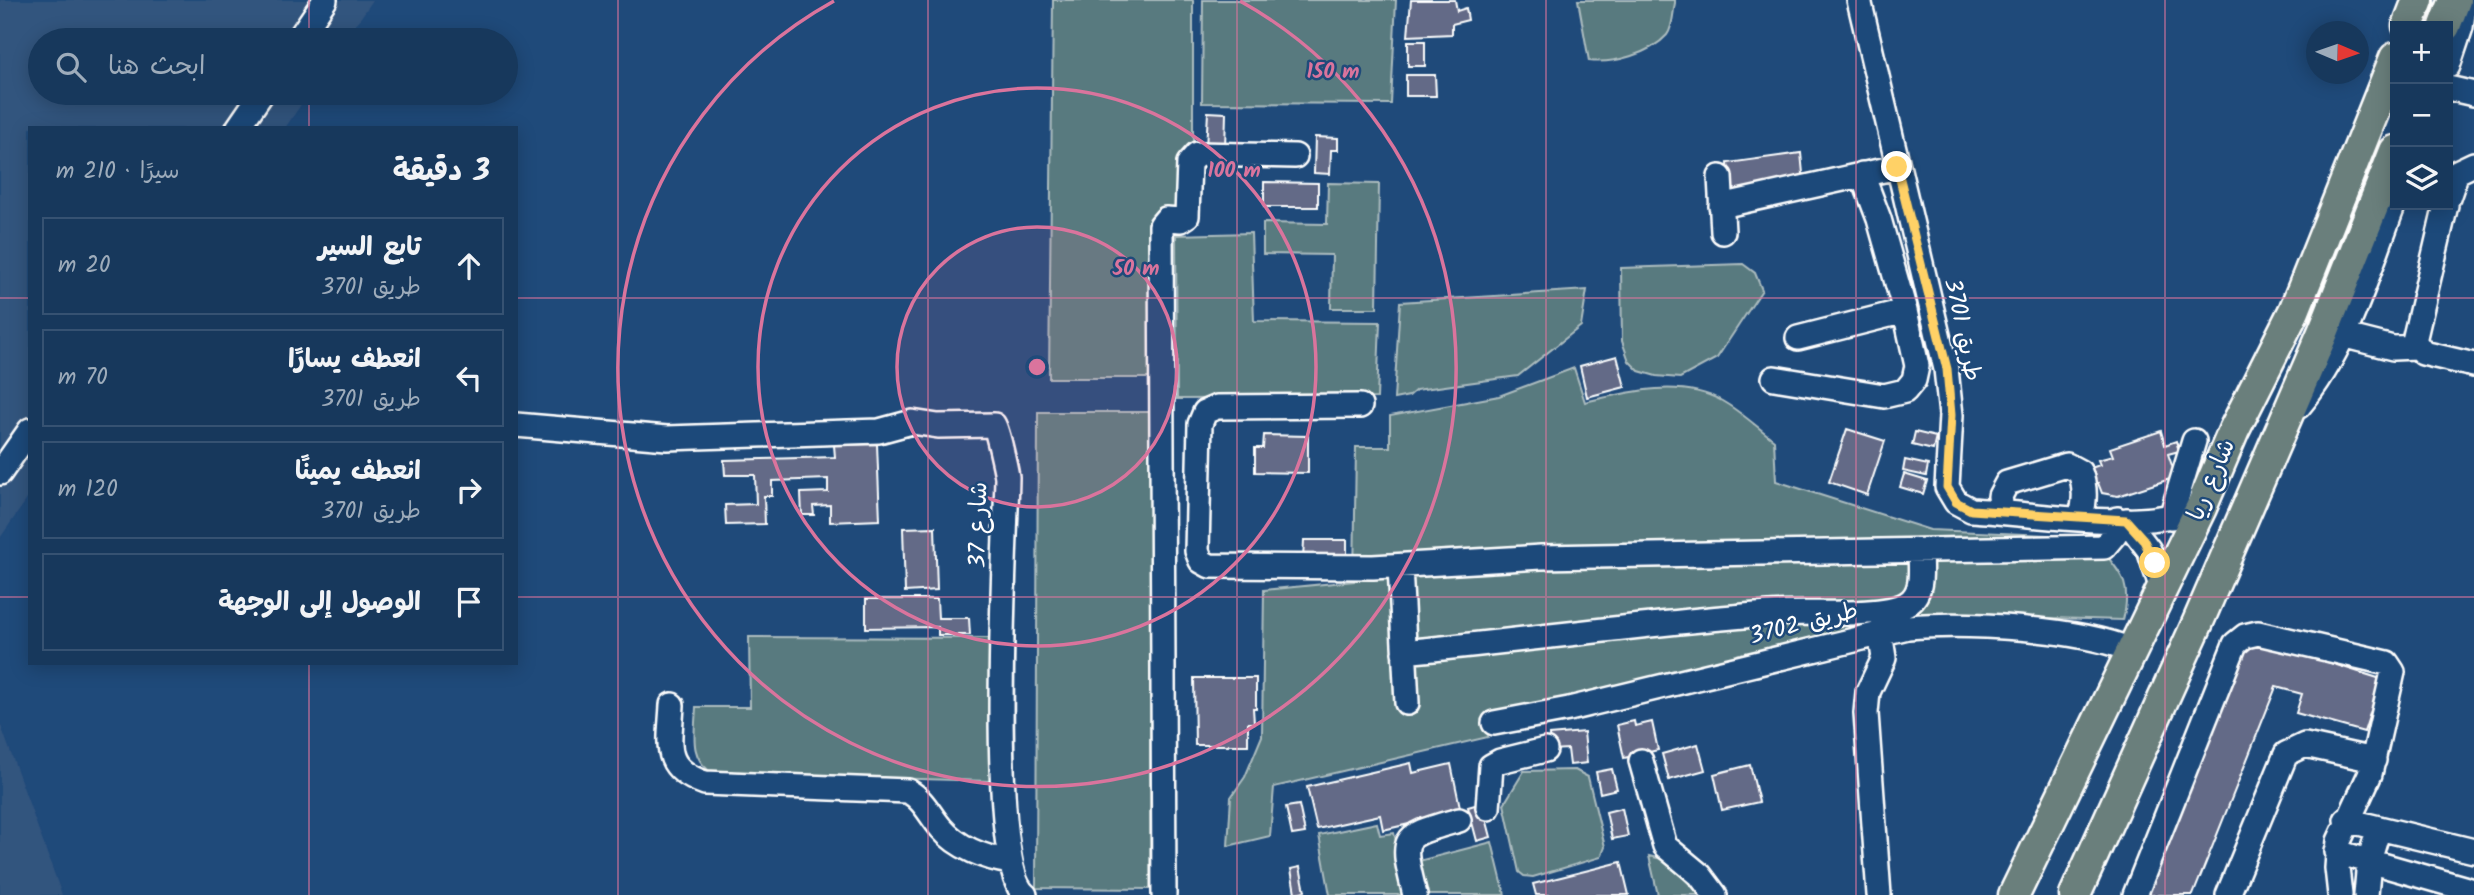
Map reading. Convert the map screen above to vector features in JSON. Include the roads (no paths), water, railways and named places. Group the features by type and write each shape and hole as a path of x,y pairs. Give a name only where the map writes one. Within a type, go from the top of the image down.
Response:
{"main road":[{"path":"2410,21 2418,0"},
{"path":"2447,21 2455,0"},
{"name":"شارع ريا","path":"2014,895 2201,508 2234,430 2294,311 2390,71"},
{"name":"شارع ريا","path":"2075,895 2285,421 2333,333 2390,166"}],"street":[{"path":"306,28 326,0"},
{"name":"طريق 3701","path":"1859,0 1947,369 1951,415 1947,487 1956,502 1963,507 2002,512 2121,519 2171,517 2201,508"},
{"path":"2453,51 2461,27 2465,0"},
{"path":"2453,89 2474,94"},
{"path":"238,126 253,105"},
{"path":"1164,895 1161,225 1166,219 1181,220 1187,216 1189,163 1197,154 1295,156"},
{"path":"2453,184 2457,172 2474,164"},
{"path":"1721,206 1897,167"},
{"path":"1774,378 1884,397 1905,391 1914,380 1917,366 1905,311 1879,219 1862,174"},
{"path":"1720,177 1723,232"},
{"path":"2391,210 2333,333 2393,348 2416,347"},
{"path":"2445,210 2414,335 2416,347 2423,353 2474,365"},
{"path":"1798,338 1905,311"},
{"path":"1360,406 1217,407 1205,412 1200,425 1197,551 1201,561 1210,566 1400,566 1541,557 2104,547 2115,534 2121,519 2149,550 2162,589"},
{"name":"شارع 37","path":"518,425 667,438 879,431 912,422 938,426 994,425 998,429 999,450 1007,477 1001,762 1010,862 1016,884 1025,895"},
{"path":"0,473 28,433"},
{"path":"2171,517 2194,441"},
{"path":"2002,512 2000,496 2007,483 2067,465 2080,472 2083,480 2085,499 2081,518"},
{"path":"1405,652 1761,614 1851,613 1895,607 1907,604 1918,590 1920,551"},
{"path":"1400,566 1407,703"},
{"name":"طريق 3702","path":"1517,756 1501,722 1580,707 1880,632 1948,625 2093,638 2131,650"},
{"path":"1879,895 1866,713 1868,692 1884,658 1880,632"},
{"path":"2135,895 2235,644 2245,636 2258,633 2389,665 2394,677 2374,760 2364,787 2346,820 2337,852 2340,895"},
{"path":"672,705 670,754 684,776 715,784 908,791 920,798 943,831 984,858 1010,862"},
{"path":"2228,895 2286,754 2305,745 2374,760"},
{"path":"1488,808 1492,766 1517,756 1545,750"},
{"path":"1641,761 1665,846 1700,874 1715,895"},
{"path":"1415,895 1405,853 1408,840 1418,832 1459,820"},
{"path":"2346,820 2474,851"},
{"path":"2366,895 2369,861 2379,828"},
{"path":"2337,852 2474,891"}]}
